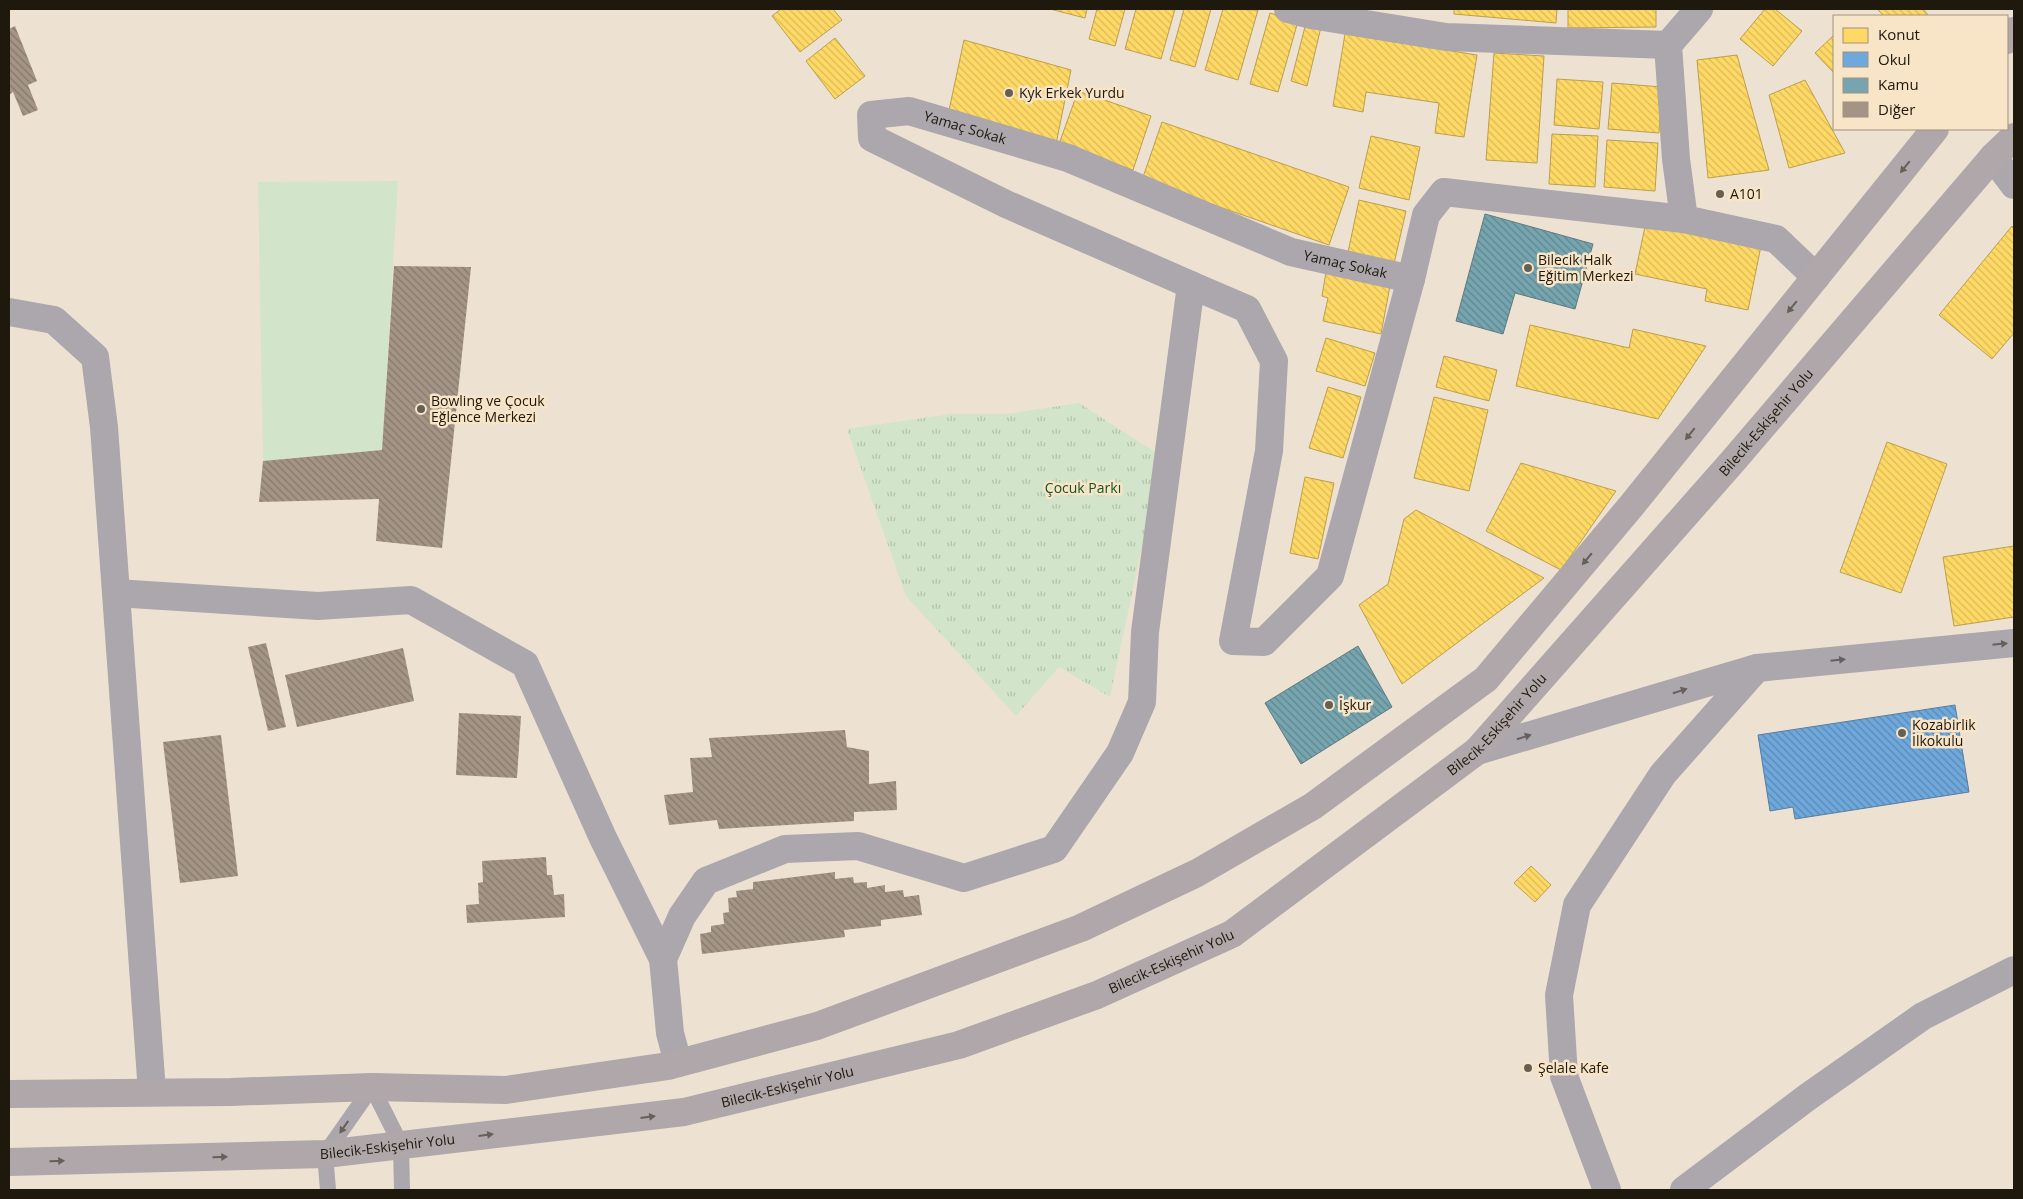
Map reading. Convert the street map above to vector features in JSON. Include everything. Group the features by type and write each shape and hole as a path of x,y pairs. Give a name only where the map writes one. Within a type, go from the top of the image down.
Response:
{"main road":[{"path":"9,1094 372,1087 506,1090 678,1063 818,1026 1081,928 1197,873 1312,806 1486,680 1632,505 1934,130"},
{"name":"Bilecik-Eskişehir Yolu","path":"9,1162 324,1154 684,1112 959,1045 1097,995 1232,934 1477,751 1733,461 1993,158 2014,137"}],"street":[{"path":"1684,219 1676,159 1668,45 1699,9"},
{"path":"1302,11 1446,37 1668,45"},
{"name":"Yamaç Sokak","path":"1191,285 1006,204 872,138 872,114 908,111 1068,158 1291,252 1411,279"},
{"path":"1993,158 2014,185"},
{"path":"663,958 682,916 706,881 785,849 858,846 964,878 1054,849 1120,753 1142,702 1145,632 1191,285 1247,309 1274,361 1269,451 1234,641 1264,642 1330,576 1411,279 1426,215 1444,192 1684,219 1776,239 1816,277"},
{"path":"9,312 54,320 95,357 104,426 152,1092"},
{"path":"116,593 318,606 412,600 525,664 603,838 663,958 670,1033 678,1063"},
{"path":"1477,751 1757,668 2014,643"},
{"path":"1607,1190 1564,1076 1559,995 1577,905 1662,774 1757,668"},
{"path":"1684,1190 1809,1096 1923,1016 2014,970"}],"lane":[{"path":"328,1190 324,1154 372,1087 401,1146 402,1190"}],"green space":[{"path":"398,181 382,450 263,461 258,182"},
{"name":"Çocuk Parkı","path":"1079,403 1161,456 1110,697 1059,667 1016,716 906,596 847,429 951,414 1006,414"}],"building: Konut":[{"path":"781,9 833,9 842,20 800,52 772,16"},
{"path":"1050,9 1087,9 1085,18"},
{"path":"1097,9 1125,9 1115,46 1089,39"},
{"path":"1136,9 1175,9 1161,59 1125,49"},
{"path":"1184,9 1211,9 1195,67 1170,60"},
{"path":"1223,9 1258,10 1238,80 1205,70"},
{"path":"1454,9 1557,9 1556,23 1454,14"},
{"path":"1568,9 1656,9 1656,27 1568,28"},
{"path":"1765,9 1775,9 1802,31 1773,66 1740,39"},
{"path":"1877,9 1923,9 1928,15 1883,15"},
{"path":"1270,13 1298,21 1278,92 1250,84"},
{"path":"1306,23 1321,27 1307,86 1291,81"},
{"path":"1345,34 1477,55 1464,137 1435,133 1439,103 1366,92 1363,112 1333,106"},
{"path":"1833,36 1833,72 1815,53"},
{"path":"835,38 865,76 835,99 806,61"},
{"name":"Kyk Erkek Yurdu","path":"964,40 1071,70 1055,149 948,115"},
{"path":"1494,53 1544,56 1537,163 1486,160"},
{"path":"1737,55 1769,170 1708,178 1697,60"},
{"path":"1557,79 1603,82 1599,129 1554,125"},
{"path":"1805,80 1845,153 1789,168 1769,95"},
{"path":"1612,83 1662,87 1659,133 1608,129"},
{"path":"1078,91 1151,116 1133,170 1059,144"},
{"path":"1162,122 1349,187 1329,245 1142,180"},
{"path":"1552,134 1598,136 1595,187 1549,184"},
{"path":"1371,136 1420,147 1409,200 1359,188"},
{"path":"1607,140 1658,143 1655,191 1604,187"},
{"path":"1359,200 1406,211 1393,268 1347,257"},
{"path":"1646,222 1761,246 1748,310 1705,301 1707,289 1635,274"},
{"path":"2012,226 2014,229 2014,333 1992,359 1939,315"},
{"path":"1326,272 1390,286 1381,334 1323,321 1328,298 1322,296"},
{"path":"1530,325 1629,348 1633,329 1706,346 1658,419 1516,386"},
{"path":"1326,338 1375,353 1365,386 1316,371"},
{"path":"1444,356 1497,370 1489,401 1436,387"},
{"path":"1328,387 1361,397 1343,458 1309,448"},
{"path":"1434,397 1488,410 1469,491 1414,478"},
{"path":"1887,442 1947,464 1901,593 1840,572"},
{"path":"1521,463 1616,491 1561,570 1486,531"},
{"path":"1305,477 1334,483 1318,559 1290,553"},
{"path":"1416,510 1544,578 1402,684 1359,605 1388,584 1404,519"},
{"path":"2014,546 2014,617 1954,626 1943,557"},
{"path":"1531,866 1551,885 1535,902 1514,883"}],"building: Okul":[{"path":"1955,705 1969,792 1795,819 1793,807 1770,811 1758,735"}],"building: Kamu":[{"name":"Bilecik Halk Eğitim Merkezi","path":"1485,214 1593,244 1575,309 1515,293 1503,334 1456,321"},
{"name":"İşkur","path":"1358,646 1392,707 1301,764 1265,703"}],"building: Diğer":[{"path":"15,26 37,81 28,85 38,110 23,116 13,92 9,95 9,29"},
{"name":"Bowling ve Çocuk Eğlence Merkezi","path":"394,266 471,267 442,548 376,541 379,499 259,502 263,461 382,450"},
{"path":"266,643 286,727 268,731 248,647"},
{"path":"403,648 414,701 297,727 285,675"},
{"path":"459,713 521,716 517,778 456,775"},
{"path":"845,730 847,747 869,751 869,784 896,781 897,810 854,812 854,821 719,829 717,820 669,825 664,795 693,792 690,758 712,757 709,738"},
{"path":"221,735 238,876 180,883 163,742"},
{"path":"546,857 547,875 552,875 554,895 564,894 565,917 467,923 466,905 479,904 478,883 483,882 482,861"},
{"path":"835,872 835,879 853,877 854,883 867,882 867,888 885,885 885,892 903,890 904,897 919,895 922,915 881,920 881,926 844,930 845,937 702,954 700,934 711,932 711,926 724,924 723,913 729,912 728,898 737,897 736,891 753,889 753,882"}],"place":[{"name":"Kyk Erkek Yurdu","path":"1009,93"},
{"name":"A101","path":"1720,194"},
{"name":"Bilecik Halk Eğitim Merkezi","path":"1528,268"},
{"name":"Bowling ve Çocuk Eğlence Merkezi","path":"421,409"},
{"name":"İşkur","path":"1329,705"},
{"name":"Kozabirlik İlkokulu","path":"1902,733"},
{"name":"Şelale Kafe","path":"1528,1068"}]}
